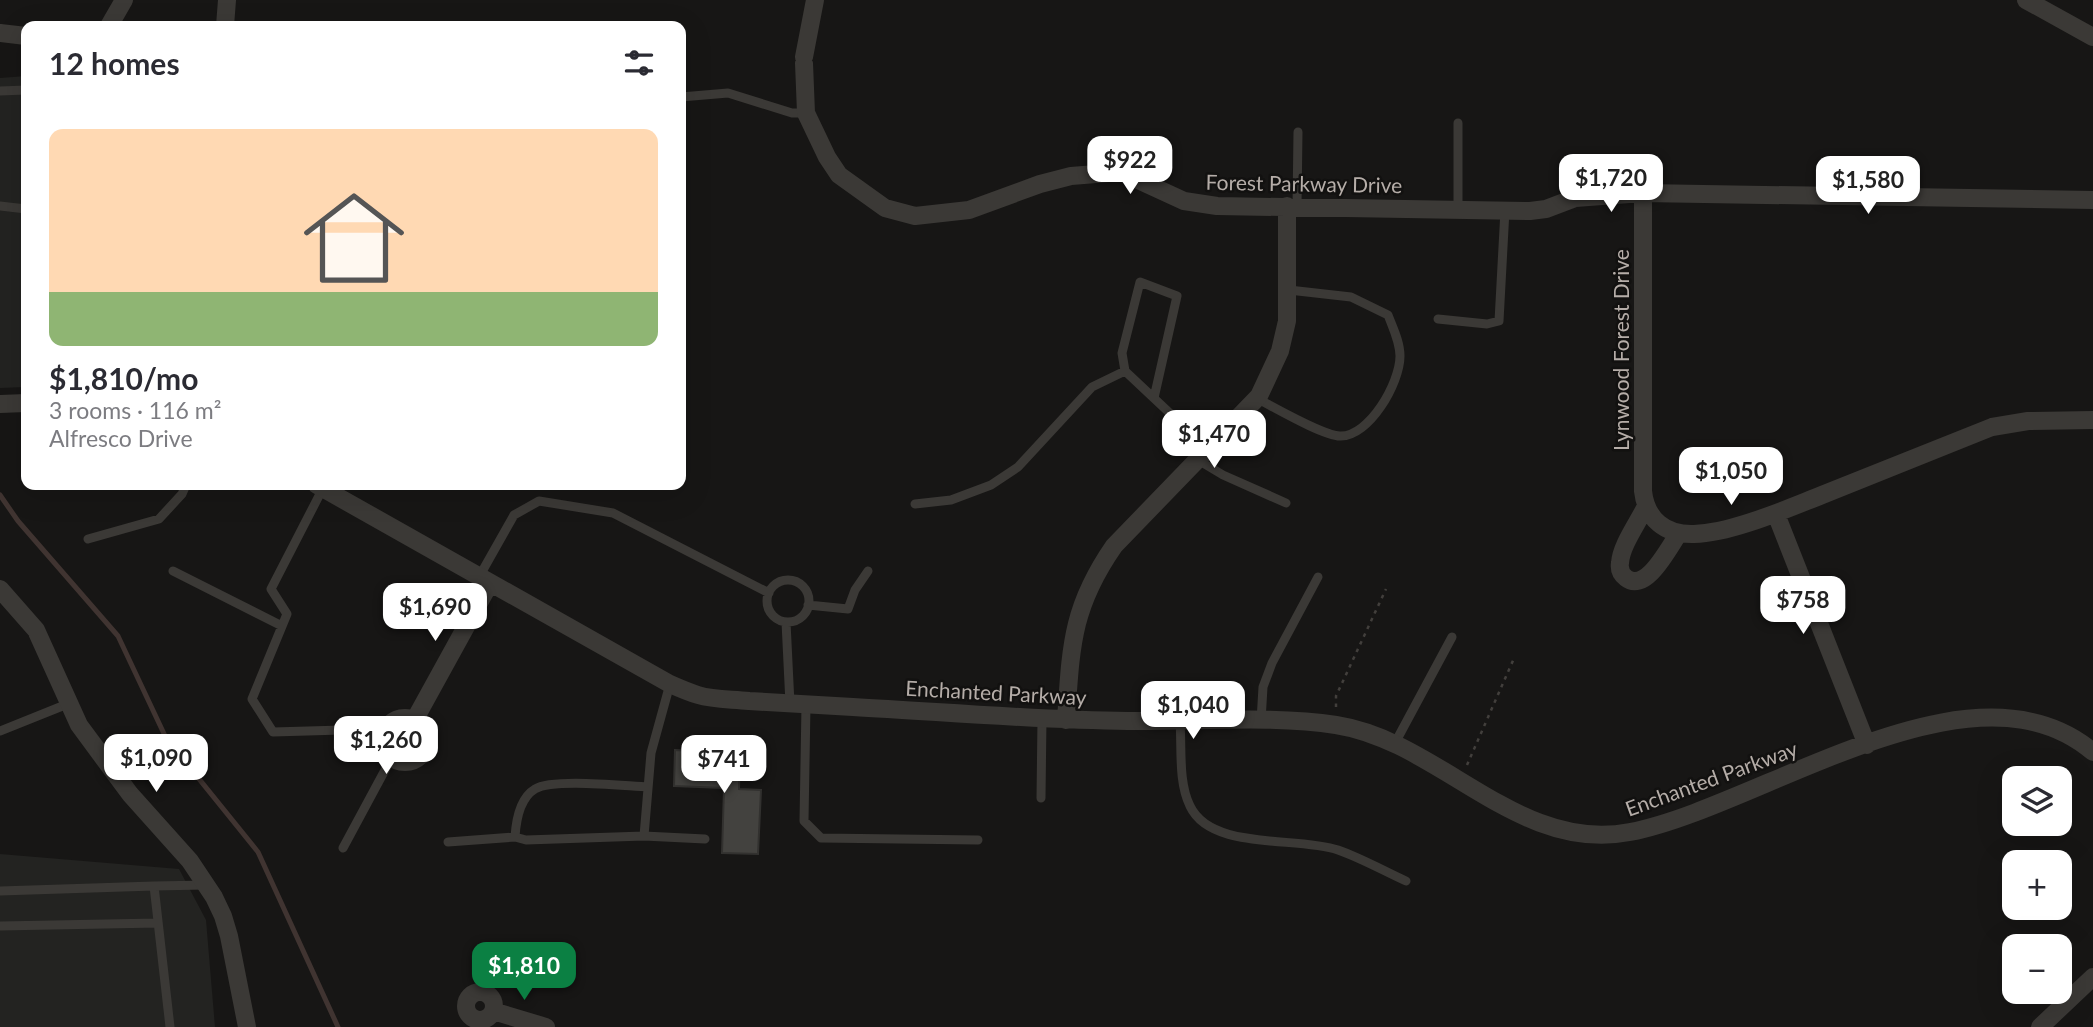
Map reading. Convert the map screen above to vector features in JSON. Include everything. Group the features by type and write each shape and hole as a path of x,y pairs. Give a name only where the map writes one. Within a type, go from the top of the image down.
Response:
{"street":[{"path":"113,21 124,0"},
{"path":"226,21 228,0"},
{"name":"Forest Parkway Drive","path":"815,0 804,60 806,113 820,145 839,175 885,208 915,216 969,211 1040,184 1071,176 1121,172 1184,201 1217,206 1546,209 1575,198 1643,193"},
{"path":"2026,0 2093,37"},
{"path":"0,33 21,35"},
{"path":"1643,193 2093,200"},
{"name":"Lynwood Forest Drive","path":"1643,193 1645,508 1620,561 1621,573 1635,581 1646,578 1679,533"},
{"path":"1066,720 1071,640 1080,610 1099,568 1114,546 1256,398 1280,351 1287,321 1292,206"},
{"path":"0,404 21,403"},
{"path":"1645,508 1652,519 1679,533 1696,534 1776,514 1992,427 2028,421 2093,420"},
{"name":"Enchanted Parkway","path":"325,490 670,684 714,698 1042,719 1261,721 1335,725 1395,743 1460,782 1548,827 1597,837 1664,823 1867,744 1924,726 1989,717 2024,719 2054,726 2077,738 2093,752"},
{"path":"1776,514 1867,744"},
{"path":"414,721 484,580"},
{"path":"0,589 36,630 79,724 130,794 190,861 207,885 223,916 247,1027"},
{"path":"400,719 414,721 425,731 422,753 405,762 392,757 385,749 384,734 393,722 400,719"},
{"path":"2040,1027 2093,977"},
{"path":"493,1011 546,1027"}],"lane":[{"path":"0,91 21,90"},
{"path":"686,97 728,93 792,113 806,113"},
{"path":"1458,123 1458,209"},
{"path":"1292,206 1298,132"},
{"path":"0,206 21,208"},
{"path":"1438,319 1487,324 1499,321 1505,210"},
{"path":"1154,398 1177,296 1140,282 1122,353 1125,371 1154,398 1223,475 1286,503"},
{"path":"1256,398 1338,436 1353,435 1378,413 1398,369 1400,355 1388,315 1375,306 1351,297 1289,290"},
{"path":"915,504 951,500 991,485 1018,467 1092,387 1125,371"},
{"path":"88,539 159,519 184,490"},
{"path":"319,490 271,589 287,614 252,699 274,732 342,730 384,734"},
{"path":"484,580 514,514 539,501 613,513 769,593"},
{"path":"173,571 282,626"},
{"path":"808,605 848,610 855,590 868,571"},
{"path":"1261,721 1264,687 1272,663 1318,577"},
{"path":"792,581 807,593 808,605 802,617 786,622 778,620 769,610 769,593 779,582 792,581"},
{"path":"786,622 798,704 804,821 821,838 978,840"},
{"path":"1395,743 1452,637"},
{"path":"644,836 651,753 670,684"},
{"path":"0,731 70,703"},
{"path":"1041,798 1042,719"},
{"path":"1180,722 1184,783 1190,807 1205,825 1225,834 1336,849 1406,881"},
{"path":"343,848 392,757"},
{"path":"515,837 516,817 533,790 549,784 648,787"},
{"path":"448,842 515,837 526,840 644,836 705,839"},
{"path":"0,891 207,885"},
{"path":"155,886 170,1027"},
{"path":"0,926 158,923"}],"path":[{"path":"1335,725 1336,696 1386,589"},
{"path":"1460,782 1515,656"}],"shaded area":[{"path":"21,76 21,387 0,388 0,78"},
{"path":"0,854 179,869 206,920 215,1027 0,1027"}],"building":[{"path":"675,750 740,753 739,789 761,790 758,854 722,853 724,788 674,786"}],"waterway":[{"path":"0,495 18,521 118,636 166,738 258,852 338,1027"}]}
